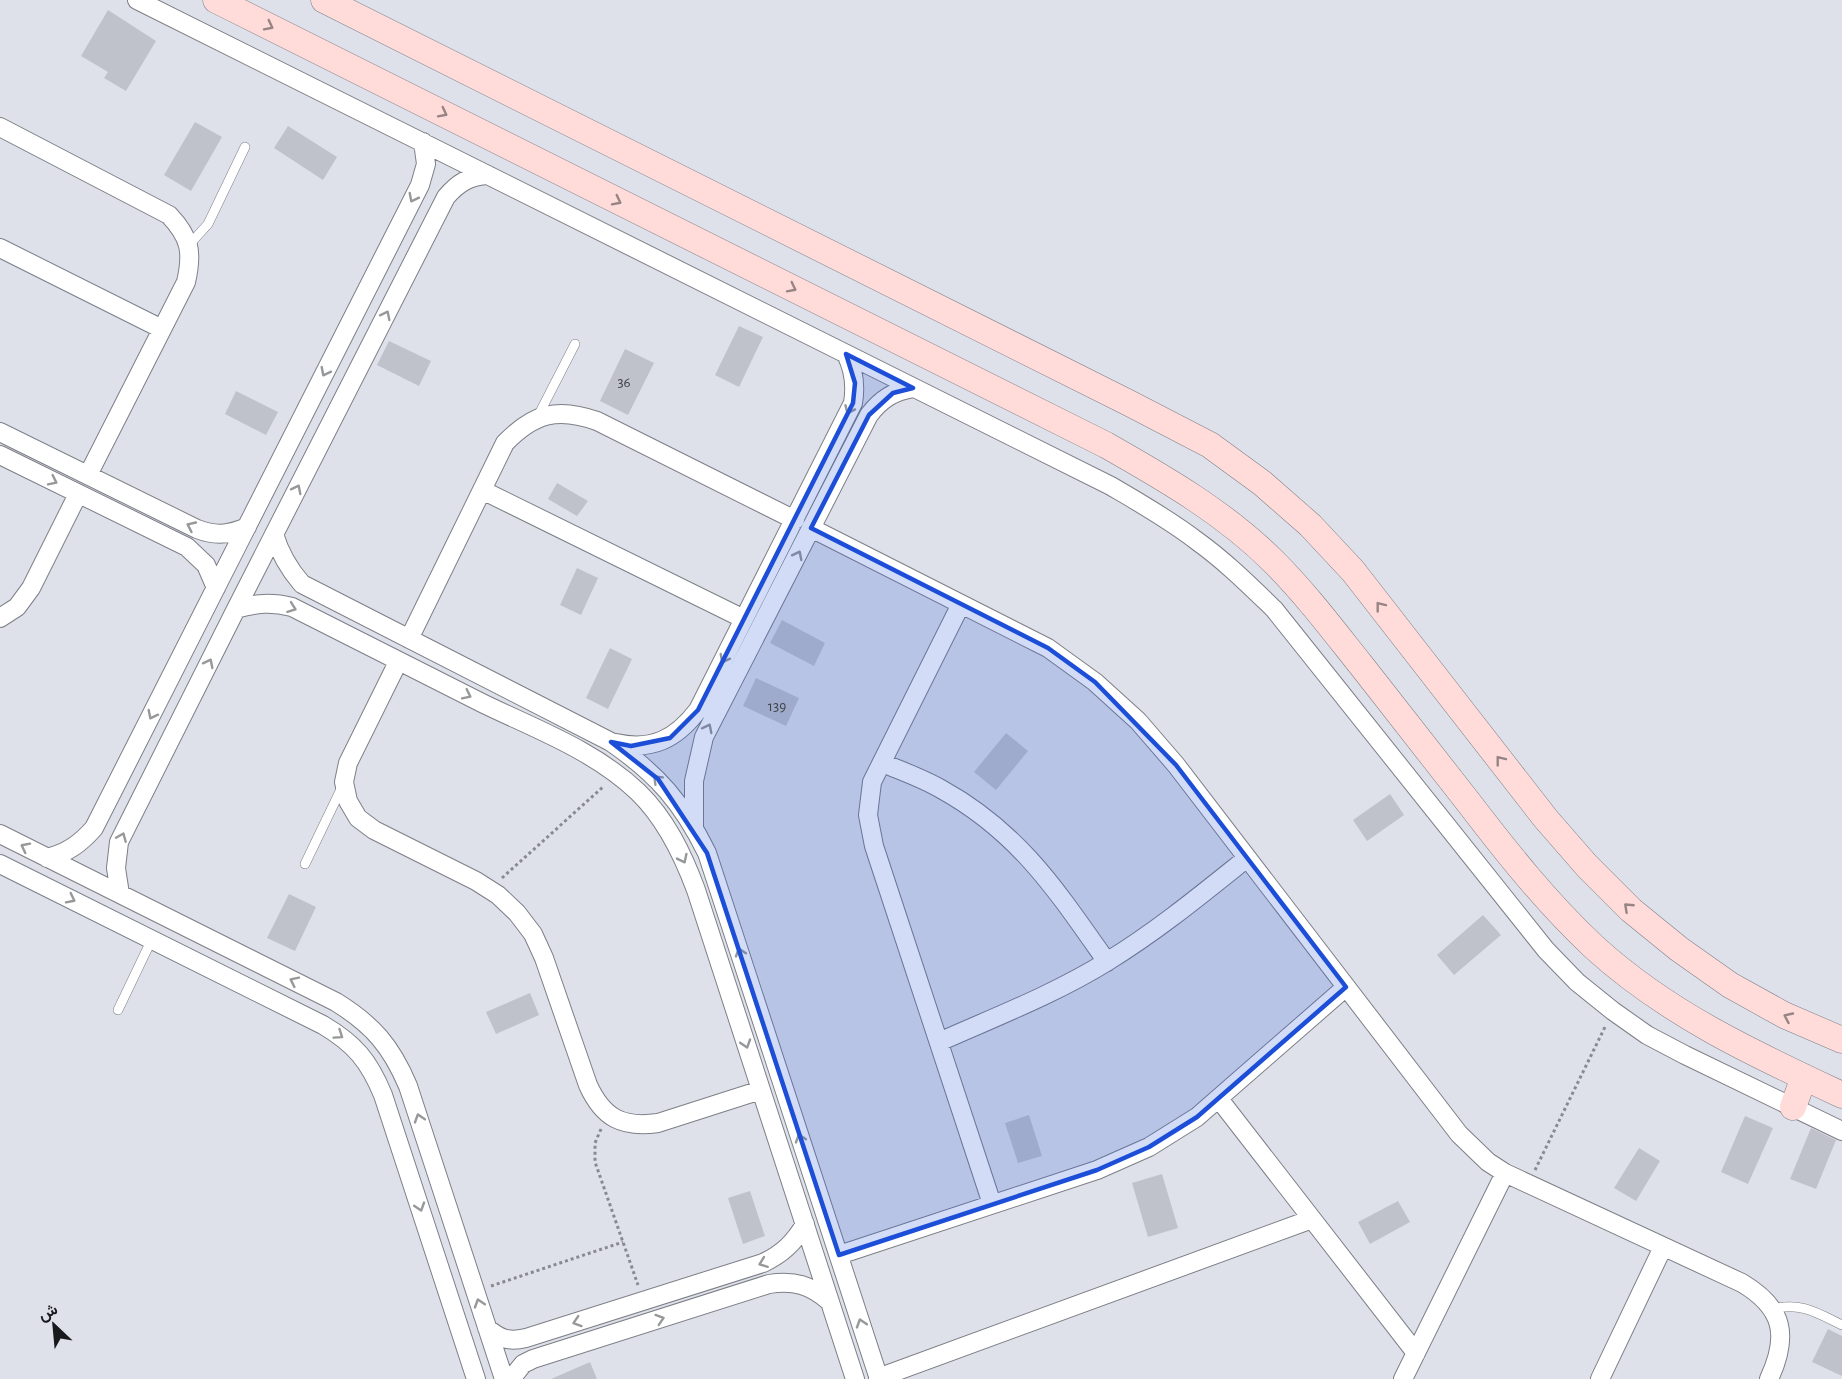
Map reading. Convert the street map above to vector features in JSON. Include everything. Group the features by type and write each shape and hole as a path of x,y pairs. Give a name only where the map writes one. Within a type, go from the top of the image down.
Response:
{"street":[{"path":"137,0 1120,491 1155,512 1197,541 1274,609 1546,950 1578,982 1647,1035 1842,1131"},
{"path":"216,0 1106,445 1181,488 1238,530 1273,561 1312,604 1506,851 1548,902 1595,948 1646,989 1701,1025 1759,1056 1842,1095"},
{"path":"324,0 1086,381 1210,446 1278,496 1310,525 1353,571 1546,819 1587,866 1631,910 1679,949 1730,985 1784,1015 1842,1040"},
{"path":"0,128 169,214 182,228 189,245 190,264 186,282 88,476"},
{"path":"47,858 73,848 94,828 420,185 426,164 423,142"},
{"path":"120,894 116,868 119,842 446,197 464,180 488,175"},
{"path":"0,248 162,329"},
{"path":"611,742 631,746 651,745 670,738 686,726 698,710 853,403 855,393 853,373 846,354"},
{"path":"694,826 694,781 704,737 876,406 893,393 914,388"},
{"path":"410,639 506,443 520,428 537,418 557,413 578,414 597,421 795,520"},
{"path":"0,432 209,534 222,535 247,527"},
{"path":"0,455 187,547 206,565 216,588"},
{"path":"482,490 744,619"},
{"path":"0,618 17,607 31,588 78,494"},
{"path":"811,528 1048,648 1095,682 1138,721 1176,765 1459,1134 1488,1162 1528,1185 1742,1283 1759,1293 1773,1309 1780,1328 1781,1348 1769,1379"},
{"path":"274,534 280,553 289,569 302,584 611,742 636,759 658,779 677,802 694,826 717,881 879,1378 1312,1219"},
{"path":"236,609 264,603 292,607 398,662 594,757 639,793 657,815 673,838 696,890 855,1379"},
{"path":"961,604 872,782 869,799 871,831 992,1204"},
{"path":"398,662 348,763 345,782 348,801 358,818 374,830 476,881 517,913 533,934 544,958 588,1085 596,1101 607,1114 631,1124 658,1123 761,1090"},
{"path":"882,763 939,788 972,808 1003,832 1031,859 1107,962"},
{"path":"0,834 336,1002 359,1016 381,1036 398,1061 408,1086 504,1379"},
{"path":"939,1042 1053,991 1107,962 1158,928 1247,858"},
{"path":"0,864 323,1025 343,1037 361,1054 374,1074 383,1095 476,1379"},
{"path":"838,1255 1124,1159 1174,1133 1219,1099 1346,987"},
{"path":"1794,1107 1804,1077"},
{"path":"1219,1099 1416,1353"},
{"path":"1403,1379 1505,1173"},
{"path":"487,1328 505,1340 515,1341 763,1263 788,1248 804,1224"},
{"path":"1600,1379 1663,1247"},
{"path":"511,1379 523,1364 532,1359 769,1284 786,1281 802,1284 817,1291 830,1302"}],"lane":[{"path":"189,245 208,224 245,147"},
{"path":"537,418 575,344"},
{"path":"305,864 345,782"},
{"path":"118,1010 152,939"},
{"path":"1773,1309 1787,1306 1801,1307 1842,1325"}],"path":[{"path":"490,890 617,775"},
{"path":"1528,1185 1613,1011"},
{"path":"607,1114 595,1143 595,1162 643,1301"},
{"path":"475,1291 623,1242"}],"highlighted area":[{"path":"846,354 913,388 893,393 869,415 811,528 1048,648 1095,682 1176,765 1346,987 1197,1117 1149,1147 1097,1170 839,1255 707,853 658,779 611,742 631,746 670,738 698,710 853,403 855,383"}],"building":[{"path":"108,10 156,41 126,91 104,78 108,72 81,56"},
{"path":"195,122 222,137 191,191 164,175"},
{"path":"288,126 337,157 323,180 274,148"},
{"path":"739,326 763,337 739,387 715,375"},
{"path":"389,341 431,361 419,386 377,365"},
{"path":"625,349 654,363 628,415 600,401"},
{"path":"236,391 278,412 266,435 225,414"},
{"path":"557,483 588,501 577,516 548,499"},
{"path":"577,568 598,578 581,615 560,605"},
{"path":"782,620 825,643 814,666 770,643"},
{"path":"610,648 632,659 608,709 586,698"},
{"path":"756,678 799,698 786,726 743,706"},
{"path":"1006,733 1028,751 996,790 974,772"},
{"path":"1390,794 1404,815 1367,841 1353,820"},
{"path":"289,894 316,907 295,951 267,938"},
{"path":"1483,915 1501,935 1454,975 1437,955"},
{"path":"530,993 539,1015 496,1034 486,1012"},
{"path":"1029,1115 1042,1156 1018,1163 1005,1123"},
{"path":"1745,1116 1773,1128 1748,1184 1721,1172"},
{"path":"1811,1128 1836,1140 1816,1189 1790,1179"},
{"path":"1639,1148 1660,1161 1636,1201 1614,1188"},
{"path":"1162,1174 1178,1228 1148,1237 1132,1183"},
{"path":"750,1191 765,1236 743,1244 728,1198"},
{"path":"1398,1201 1410,1222 1370,1244 1358,1222"},
{"path":"1828,1329 1842,1336 1842,1376 1812,1362"},
{"path":"590,1362 597,1379 551,1379"}]}
